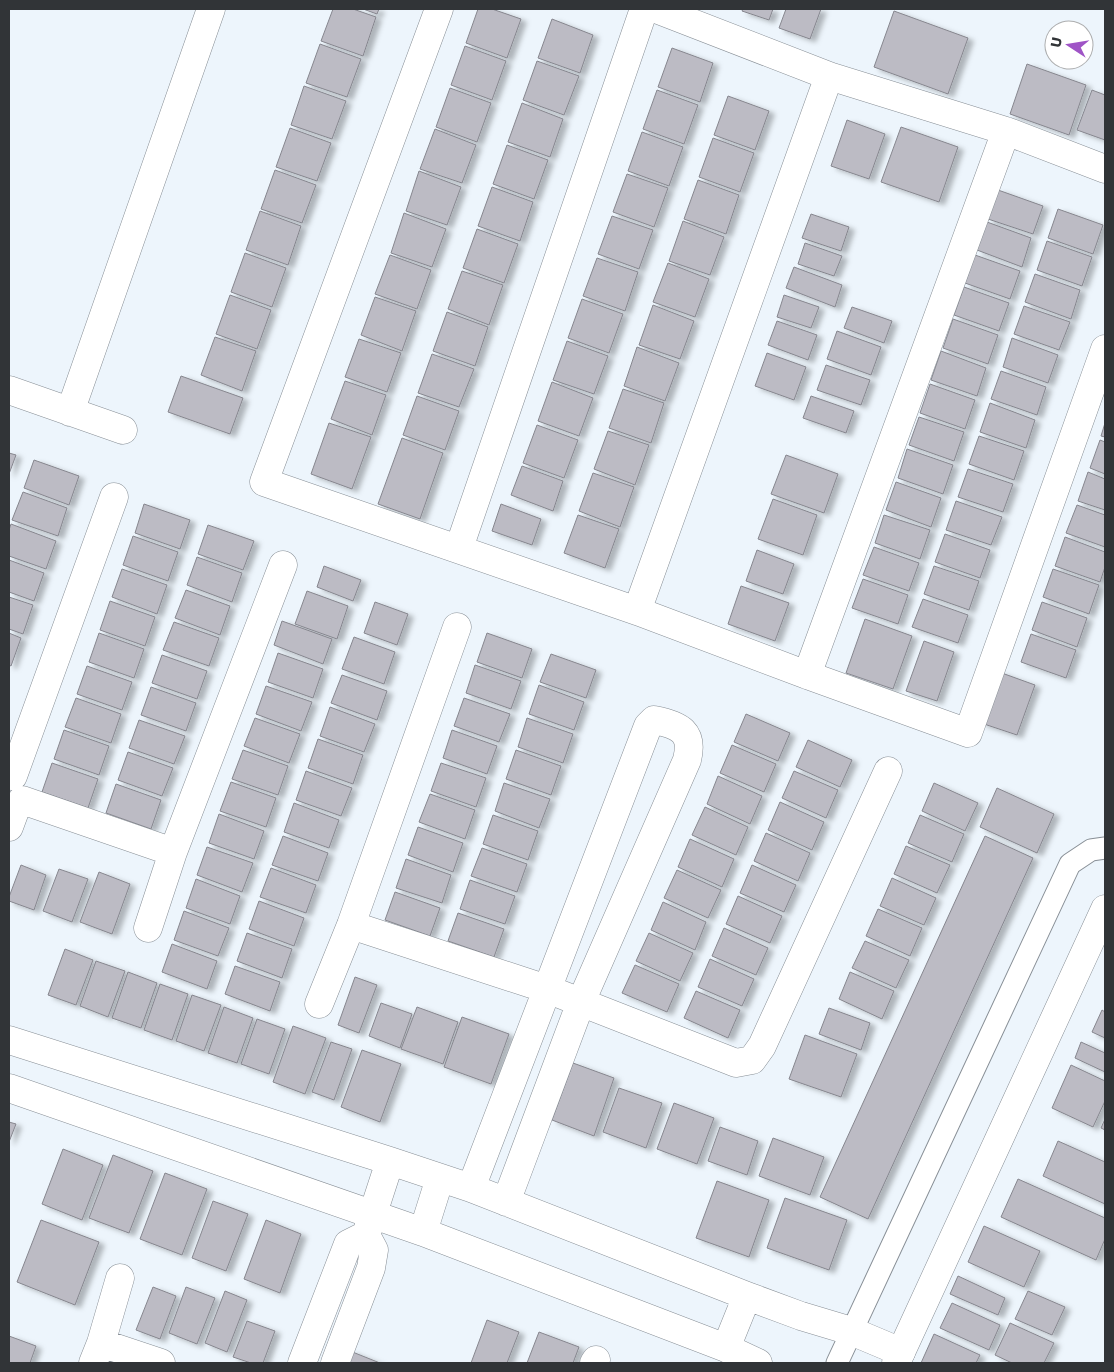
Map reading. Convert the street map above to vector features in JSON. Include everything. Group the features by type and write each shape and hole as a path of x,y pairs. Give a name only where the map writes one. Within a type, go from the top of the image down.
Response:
{"street":[{"path":"70,412 211,9"},
{"path":"439,9 264,482 637,611 807,676 968,733 1105,349"},
{"path":"459,548 644,9"},
{"path":"656,9 829,76 1006,131 1105,169"},
{"path":"637,611 829,76"},
{"path":"807,676 1006,131"},
{"path":"9,390 123,430"},
{"path":"114,497 13,799 173,852"},
{"path":"148,928 173,852 283,565"},
{"path":"319,1004 351,925 458,627"},
{"path":"471,1188 648,726 654,720 676,726 685,734 690,748 687,760 581,1002 506,1202"},
{"path":"351,925 547,989 736,1063 752,1060 762,1046 888,771"},
{"path":"9,1040 471,1188 800,1316 851,1331 898,1358 1105,909"},
{"path":"9,1088 369,1225 423,1232 726,1348 758,1363"},
{"path":"311,1337 338,1356 371,1268 374,1250 369,1225 390,1161"},
{"path":"423,1232 440,1178"},
{"path":"302,1363 348,1244 369,1225"},
{"path":"120,1278 97,1353 161,1363"},
{"path":"726,1348 747,1296"}],"lane":[{"path":"836,1363 1070,864 1091,850 1105,848"}],"building":[{"path":"333,9 353,9 376,17 363,56 321,41"},
{"path":"363,9 379,9 377,14"},
{"path":"478,9 492,9 521,19 507,58 466,43"},
{"path":"743,9 773,9 769,20 742,11"},
{"path":"786,9 821,9 810,39 779,28"},
{"path":"894,11 968,38 948,94 874,67"},
{"path":"552,19 593,35 580,73 538,58"},
{"path":"320,44 361,59 347,97 306,83"},
{"path":"465,46 506,61 492,100 451,85"},
{"path":"672,48 713,63 700,102 658,87"},
{"path":"537,61 579,76 564,115 523,100"},
{"path":"1027,64 1086,85 1069,135 1010,114"},
{"path":"304,86 346,101 332,139 291,125"},
{"path":"450,88 491,103 477,142 436,127"},
{"path":"657,90 698,105 684,144 643,129"},
{"path":"1092,90 1105,95 1105,140 1077,130"},
{"path":"728,96 769,111 755,150 714,135"},
{"path":"522,103 563,119 550,157 508,142"},
{"path":"847,120 885,134 869,179 831,166"},
{"path":"901,127 958,147 939,202 881,182"},
{"path":"290,128 331,143 317,181 276,167"},
{"path":"435,129 476,145 462,183 420,169"},
{"path":"642,132 683,147 669,186 628,171"},
{"path":"713,138 754,153 740,192 699,177"},
{"path":"507,145 548,160 534,199 493,184"},
{"path":"275,170 316,185 302,223 261,209"},
{"path":"419,171 461,187 447,225 406,211"},
{"path":"627,174 668,188 654,227 613,212"},
{"path":"698,180 739,195 726,234 684,219"},
{"path":"492,187 533,202 520,241 478,226"},
{"path":"998,190 1043,206 1033,234 988,219"},
{"path":"1058,209 1103,225 1093,254 1048,238"},
{"path":"260,211 301,226 288,265 246,250"},
{"path":"404,213 446,229 432,267 391,253"},
{"path":"811,214 849,227 841,251 802,238"},
{"path":"612,216 653,230 639,269 598,254"},
{"path":"683,221 724,237 710,275 669,261"},
{"path":"987,222 1031,238 1022,267 977,250"},
{"path":"477,229 518,244 504,283 463,268"},
{"path":"1047,241 1092,257 1082,286 1037,270"},
{"path":"805,243 842,256 834,276 798,264"},
{"path":"245,253 286,268 272,307 231,292"},
{"path":"390,255 431,270 417,309 375,294"},
{"path":"975,255 1020,271 1010,299 965,283"},
{"path":"597,258 638,272 625,311 583,296"},
{"path":"668,263 709,279 695,317 653,302"},
{"path":"794,267 842,285 835,307 786,288"},
{"path":"462,271 503,285 489,325 448,309"},
{"path":"1035,274 1080,290 1071,319 1025,302"},
{"path":"964,287 1009,303 999,331 954,315"},
{"path":"230,295 271,310 257,349 216,334"},
{"path":"784,295 819,307 811,328 777,317"},
{"path":"375,297 416,311 402,351 361,335"},
{"path":"582,299 623,314 609,353 568,338"},
{"path":"653,305 694,321 680,359 639,345"},
{"path":"1024,306 1070,322 1059,350 1014,334"},
{"path":"852,307 892,321 884,343 844,328"},
{"path":"447,312 488,327 475,366 433,351"},
{"path":"953,319 998,335 988,364 943,348"},
{"path":"777,321 817,335 808,360 768,345"},
{"path":"837,331 881,347 871,375 827,359"},
{"path":"215,337 256,351 242,391 201,375"},
{"path":"1012,338 1058,355 1048,383 1003,367"},
{"path":"359,339 401,353 387,392 345,377"},
{"path":"567,341 608,356 594,394 553,380"},
{"path":"637,347 679,363 665,401 624,386"},
{"path":"941,351 986,368 977,396 931,380"},
{"path":"767,353 806,367 794,400 755,386"},
{"path":"432,354 474,369 459,407 418,393"},
{"path":"826,365 870,380 861,405 817,390"},
{"path":"1001,371 1046,387 1037,415 991,399"},
{"path":"181,376 243,398 230,434 168,412"},
{"path":"345,381 386,395 372,435 331,419"},
{"path":"552,382 593,398 579,436 538,421"},
{"path":"930,384 975,400 965,429 920,413"},
{"path":"623,389 664,403 651,443 609,428"},
{"path":"417,396 459,411 445,450 403,435"},
{"path":"811,396 854,411 846,433 803,418"},
{"path":"990,403 1035,420 1026,448 980,432"},
{"path":"919,417 964,432 954,461 909,445"},
{"path":"329,423 371,437 352,489 311,474"},
{"path":"1105,423 1105,437 1101,436"},
{"path":"537,425 578,440 564,478 523,463"},
{"path":"608,431 649,445 635,485 594,469"},
{"path":"979,436 1024,451 1014,480 969,464"},
{"path":"402,438 443,453 420,519 378,504"},
{"path":"1100,440 1105,442 1105,474 1090,468"},
{"path":"907,449 953,465 943,494 898,478"},
{"path":"9,453 16,455 9,474"},
{"path":"786,455 838,474 824,513 771,494"},
{"path":"34,460 79,476 69,505 24,488"},
{"path":"522,466 563,481 553,511 511,495"},
{"path":"968,469 1013,484 1003,512 958,497"},
{"path":"1088,472 1105,479 1105,510 1078,501"},
{"path":"593,473 634,487 620,527 579,511"},
{"path":"896,482 941,498 931,527 886,510"},
{"path":"23,492 67,508 58,536 12,520"},
{"path":"773,499 817,515 803,555 758,539"},
{"path":"956,501 1002,517 991,545 946,530"},
{"path":"144,504 190,520 180,549 135,533"},
{"path":"501,504 541,519 532,545 492,531"},
{"path":"1077,505 1105,515 1105,547 1066,533"},
{"path":"578,515 619,529 605,568 564,553"},
{"path":"884,515 930,530 920,559 875,543"},
{"path":"11,524 56,541 46,569 9,556 9,530"},
{"path":"208,525 254,541 243,570 198,554"},
{"path":"945,534 990,550 980,578 935,562"},
{"path":"133,536 178,552 168,581 123,565"},
{"path":"1065,537 1105,552 1105,567 1100,582 1055,566"},
{"path":"874,547 919,563 909,591 863,575"},
{"path":"757,550 794,564 783,594 746,581"},
{"path":"197,557 242,573 232,602 187,585"},
{"path":"9,560 44,573 34,601 9,592"},
{"path":"324,566 361,580 353,601 317,587"},
{"path":"934,566 979,581 969,610 924,594"},
{"path":"122,569 167,585 157,614 112,597"},
{"path":"1053,569 1099,585 1089,614 1043,597"},
{"path":"863,579 908,595 898,624 852,608"},
{"path":"741,586 789,603 775,641 728,624"},
{"path":"186,590 230,606 220,635 175,618"},
{"path":"307,591 348,606 337,639 295,624"},
{"path":"9,597 33,605 23,634 9,629"},
{"path":"923,599 968,615 958,643 912,627"},
{"path":"110,601 155,617 145,646 100,630"},
{"path":"375,602 408,614 397,645 364,633"},
{"path":"1042,602 1087,618 1077,647 1032,630"},
{"path":"865,619 912,636 893,689 846,673"},
{"path":"282,621 332,639 323,664 274,645"},
{"path":"174,622 219,638 209,666 163,650"},
{"path":"9,633 21,638 11,666 9,665"},
{"path":"99,633 144,649 134,678 89,662"},
{"path":"487,633 532,649 522,678 477,662"},
{"path":"1031,634 1076,650 1066,678 1021,662"},
{"path":"354,637 395,652 384,684 342,669"},
{"path":"924,641 954,652 937,701 906,691"},
{"path":"278,653 323,669 313,698 268,682"},
{"path":"551,654 596,670 586,698 540,682"},
{"path":"162,655 207,671 197,699 152,683"},
{"path":"475,665 521,681 511,709 466,693"},
{"path":"87,666 132,682 122,710 77,694"},
{"path":"999,672 1035,685 1017,735 981,723"},
{"path":"342,675 387,691 377,720 331,703"},
{"path":"539,685 584,702 574,730 529,714"},
{"path":"266,686 312,702 301,731 256,714"},
{"path":"151,687 196,703 186,731 141,715"},
{"path":"76,698 121,714 111,743 65,727"},
{"path":"464,698 510,714 499,742 454,726"},
{"path":"330,707 375,724 364,752 320,736"},
{"path":"746,714 790,733 778,761 734,742"},
{"path":"255,718 300,734 289,763 244,746"},
{"path":"527,718 573,734 563,763 518,747"},
{"path":"139,720 185,736 174,764 129,748"},
{"path":"64,730 109,746 99,775 54,759"},
{"path":"452,730 497,746 487,774 443,758"},
{"path":"318,739 363,755 353,784 308,768"},
{"path":"808,740 852,760 840,787 796,767"},
{"path":"732,745 776,764 764,792 720,773"},
{"path":"243,750 288,766 278,795 232,779"},
{"path":"516,750 561,766 551,795 506,779"},
{"path":"128,752 173,768 162,796 118,780"},
{"path":"52,763 98,779 88,808 42,792"},
{"path":"441,763 486,778 476,807 431,791"},
{"path":"306,771 352,788 341,816 296,800"},
{"path":"794,771 838,790 826,818 782,798"},
{"path":"718,776 762,796 750,824 707,804"},
{"path":"231,782 276,798 266,827 220,811"},
{"path":"504,783 550,799 539,828 495,811"},
{"path":"934,783 978,803 965,831 922,811"},
{"path":"116,784 161,800 151,829 106,813"},
{"path":"997,788 1054,814 1037,853 980,827"},
{"path":"430,794 475,810 465,839 419,822"},
{"path":"780,802 824,822 812,850 768,830"},
{"path":"294,803 339,820 329,848 284,832"},
{"path":"705,807 748,827 736,855 692,835"},
{"path":"219,814 264,831 254,859 209,843"},
{"path":"493,815 538,831 528,860 483,844"},
{"path":"920,815 964,834 952,862 908,843"},
{"path":"418,827 463,843 453,872 408,855"},
{"path":"766,833 810,853 798,881 754,861"},
{"path":"283,836 328,853 318,881 272,865"},
{"path":"985,836 1033,858 868,1219 820,1197"},
{"path":"690,839 734,859 722,887 678,867"},
{"path":"906,846 950,865 937,893 894,874"},
{"path":"207,847 253,863 242,892 197,875"},
{"path":"482,848 527,864 517,892 471,876"},
{"path":"406,859 451,875 442,903 396,888"},
{"path":"21,865 46,875 34,910 9,901"},
{"path":"752,865 796,885 784,912 740,893"},
{"path":"271,868 316,885 306,913 260,897"},
{"path":"59,869 88,879 72,922 43,911"},
{"path":"677,870 721,890 708,918 664,898"},
{"path":"99,872 130,884 112,934 80,922"},
{"path":"892,878 936,898 924,925 880,906"},
{"path":"196,879 240,896 230,924 186,908"},
{"path":"470,880 515,896 505,924 460,909"},
{"path":"395,892 440,908 430,936 385,920"},
{"path":"738,896 782,916 770,943 726,924"},
{"path":"259,901 304,918 294,946 249,929"},
{"path":"663,902 706,922 695,950 651,930"},
{"path":"878,909 922,928 910,956 866,936"},
{"path":"184,911 229,928 218,956 174,940"},
{"path":"458,913 504,929 494,957 448,941"},
{"path":"724,928 768,948 756,975 712,956"},
{"path":"247,933 292,949 282,978 237,961"},
{"path":"649,933 693,953 680,981 636,961"},
{"path":"865,941 909,960 896,988 852,968"},
{"path":"172,944 217,961 207,989 162,972"},
{"path":"65,949 93,960 76,1005 48,995"},
{"path":"710,959 754,979 742,1006 698,987"},
{"path":"96,961 125,971 108,1017 80,1006"},
{"path":"635,965 679,984 667,1012 622,993"},
{"path":"235,966 280,982 270,1011 225,994"},
{"path":"128,972 157,983 141,1028 112,1018"},
{"path":"850,972 894,991 882,1019 839,999"},
{"path":"355,977 377,985 359,1033 338,1025"},
{"path":"160,984 188,994 172,1040 144,1030"},
{"path":"696,991 740,1010 728,1038 684,1018"},
{"path":"192,995 221,1005 204,1051 176,1041"},
{"path":"381,1003 412,1014 400,1048 369,1036"},
{"path":"224,1007 253,1018 237,1063 208,1053"},
{"path":"417,1007 458,1022 443,1064 401,1049"},
{"path":"829,1008 870,1023 861,1050 819,1034"},
{"path":"1102,1010 1105,1012 1105,1038 1092,1032"},
{"path":"462,1017 509,1034 491,1084 444,1067"},
{"path":"257,1019 285,1029 269,1074 241,1064"},
{"path":"293,1026 326,1038 305,1094 273,1082"},
{"path":"805,1035 857,1054 841,1097 789,1079"},
{"path":"331,1042 352,1049 334,1100 312,1092"},
{"path":"1081,1042 1105,1053 1105,1072 1075,1058"},
{"path":"362,1050 401,1064 380,1122 341,1107"},
{"path":"573,1063 614,1078 594,1136 552,1120"},
{"path":"1071,1065 1105,1081 1105,1101 1093,1127 1052,1108"},
{"path":"619,1088 662,1103 646,1148 603,1132"},
{"path":"674,1103 714,1118 697,1164 657,1149"},
{"path":"1105,1119 1105,1130 1101,1128"},
{"path":"9,1122 16,1124 9,1142"},
{"path":"720,1127 758,1141 747,1175 708,1161"},
{"path":"773,1138 824,1157 810,1195 759,1176"},
{"path":"1058,1141 1105,1162 1105,1204 1043,1176"},
{"path":"63,1149 103,1165 82,1220 42,1204"},
{"path":"113,1155 153,1171 129,1233 89,1218"},
{"path":"165,1173 207,1189 182,1255 140,1239"},
{"path":"1018,1179 1105,1218 1105,1239 1096,1260 1001,1217"},
{"path":"717,1181 769,1200 749,1257 696,1238"},
{"path":"785,1198 847,1220 829,1270 767,1248"},
{"path":"213,1201 248,1214 226,1271 192,1258"},
{"path":"41,1220 99,1242 75,1305 17,1282"},
{"path":"266,1220 301,1234 280,1293 244,1279"},
{"path":"984,1226 1040,1251 1024,1287 968,1262"},
{"path":"958,1276 1005,1298 998,1315 950,1294"},
{"path":"153,1287 176,1296 160,1339 136,1330"},
{"path":"186,1287 215,1298 197,1344 169,1333"},
{"path":"225,1291 247,1300 227,1352 205,1343"},
{"path":"1028,1291 1065,1307 1052,1335 1015,1319"},
{"path":"952,1303 1000,1325 989,1350 940,1328"},
{"path":"487,1320 519,1332 507,1363 471,1363"},
{"path":"247,1321 275,1331 263,1363 251,1363 233,1357"},
{"path":"1010,1323 1054,1343 1044,1363 1012,1363 995,1355"},
{"path":"539,1332 579,1347 573,1363 527,1363"},
{"path":"934,1334 980,1355 976,1363 921,1363"},
{"path":"9,1336 36,1346 30,1363 9,1363"},
{"path":"350,1351 380,1363 345,1363"}]}
